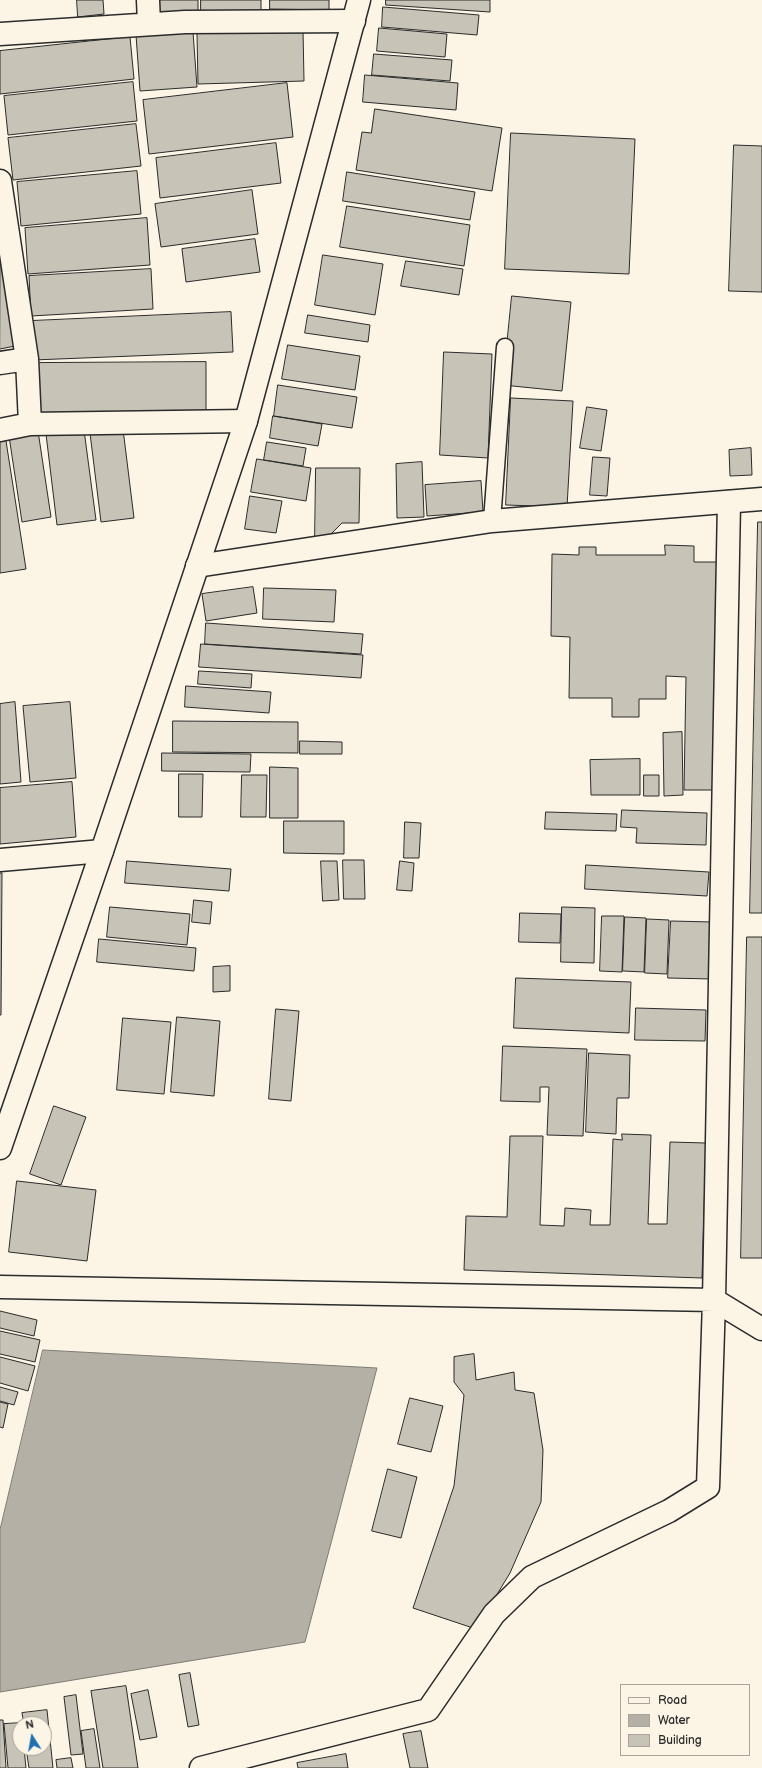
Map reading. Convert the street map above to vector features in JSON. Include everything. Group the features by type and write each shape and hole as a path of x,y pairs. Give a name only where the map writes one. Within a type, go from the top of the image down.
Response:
{"street":[{"path":"148,0 149,24"},
{"path":"0,1148 102,851 246,421 360,0"},
{"path":"0,34 185,22 354,21"},
{"path":"0,181 27,359 30,424"},
{"path":"0,363 27,359"},
{"path":"0,430 30,424 246,421"},
{"path":"198,566 492,521 762,499"},
{"path":"202,1768 428,1710 494,1614 532,1577 669,1511 708,1487 714,1300 729,502"},
{"path":"0,860 102,851"},
{"path":"0,1287 714,1300 762,1329"}],"lane":[{"path":"492,521 505,347"}],"water":[{"path":"43,1350 377,1368 305,1642 0,1692 0,1530"}],"building":[{"path":"77,0 103,0 104,14 78,17"},
{"path":"159,0 198,0 198,11 160,12"},
{"path":"201,0 261,0 261,11 201,14"},
{"path":"270,0 329,0 329,10 270,9"},
{"path":"386,0 490,0 490,12 386,5"},
{"path":"383,7 479,15 477,35 382,27"},
{"path":"379,28 447,34 445,57 377,51"},
{"path":"303,30 304,81 198,84 197,33"},
{"path":"193,32 197,87 140,91 136,35"},
{"path":"130,37 134,79 0,94 0,51"},
{"path":"374,54 452,60 450,81 372,75"},
{"path":"365,75 458,83 456,110 363,102"},
{"path":"133,82 137,121 8,135 4,96"},
{"path":"287,83 293,137 149,154 143,100"},
{"path":"375,109 502,128 492,191 356,170 362,132 371,133"},
{"path":"136,124 141,166 13,180 8,138"},
{"path":"511,133 635,139 629,274 505,269"},
{"path":"276,143 281,183 160,198 156,158"},
{"path":"734,145 762,146 762,292 729,291"},
{"path":"137,171 141,214 21,226 17,182"},
{"path":"347,172 475,192 470,220 343,201"},
{"path":"252,190 258,234 161,247 155,204"},
{"path":"347,206 470,225 464,266 340,247"},
{"path":"147,218 150,265 28,274 25,228"},
{"path":"255,239 260,272 186,282 182,249"},
{"path":"323,255 383,264 375,315 315,305"},
{"path":"0,257 15,346 0,349"},
{"path":"406,261 463,269 459,295 401,286"},
{"path":"151,269 153,309 31,316 29,276"},
{"path":"512,296 571,302 562,391 503,385"},
{"path":"231,312 233,352 33,360 31,321"},
{"path":"308,315 370,325 368,342 305,333"},
{"path":"288,345 360,356 355,390 282,379"},
{"path":"444,352 492,354 488,458 440,455"},
{"path":"206,362 206,418 35,418 35,363"},
{"path":"278,385 357,397 352,428 274,416"},
{"path":"511,398 573,401 567,507 506,505"},
{"path":"587,407 607,410 601,451 580,448"},
{"path":"273,416 322,424 318,446 270,438"},
{"path":"123,429 134,518 101,522 90,433"},
{"path":"84,430 96,520 57,525 46,434"},
{"path":"38,431 51,517 22,522 9,436"},
{"path":"6,441 26,569 0,573 0,442"},
{"path":"267,442 306,448 303,466 264,460"},
{"path":"751,448 752,475 730,476 729,450"},
{"path":"593,457 610,458 607,496 590,495"},
{"path":"257,459 311,468 306,501 251,492"},
{"path":"422,462 424,517 397,518 396,464"},
{"path":"316,468 360,468 359,523 342,523 330,535 315,537"},
{"path":"481,481 483,512 427,516 425,485"},
{"path":"250,496 282,501 276,533 245,529"},
{"path":"758,522 762,522 762,913 750,913"},
{"path":"665,545 694,546 694,562 717,562 713,790 684,790 686,677 666,676 666,699 639,699 639,717 612,717 612,698 569,698 570,637 551,636 552,554 579,555 579,547 596,547 596,555 665,555"},
{"path":"253,587 257,613 206,621 202,594"},
{"path":"264,588 336,590 334,622 263,619"},
{"path":"206,623 363,634 361,654 205,644"},
{"path":"201,644 363,655 361,678 199,667"},
{"path":"199,671 252,674 251,688 198,684"},
{"path":"186,686 271,692 269,713 185,707"},
{"path":"15,702 21,782 0,784 0,704"},
{"path":"70,702 76,778 30,782 23,706"},
{"path":"173,721 298,722 298,753 173,752"},
{"path":"682,732 683,795 664,796 663,733"},
{"path":"300,741 342,742 342,754 300,754"},
{"path":"162,753 251,754 250,772 162,771"},
{"path":"640,759 640,795 591,795 590,760"},
{"path":"270,767 298,768 298,818 270,818"},
{"path":"179,774 203,774 202,817 179,817"},
{"path":"242,775 267,775 266,817 241,817"},
{"path":"644,775 659,775 659,796 644,796"},
{"path":"72,782 76,837 0,844 0,788"},
{"path":"622,810 707,813 706,845 636,843 637,828 621,827"},
{"path":"546,812 617,814 616,831 545,829"},
{"path":"284,821 344,821 344,854 284,853"},
{"path":"405,822 421,823 419,858 404,858"},
{"path":"343,860 364,860 365,899 344,899"},
{"path":"127,861 231,869 229,891 125,883"},
{"path":"321,861 337,861 339,900 323,901"},
{"path":"400,861 414,863 412,891 397,890"},
{"path":"586,865 709,872 707,896 585,889"},
{"path":"0,873 2,873 1,1015 0,1015"},
{"path":"194,900 212,902 210,924 192,922"},
{"path":"110,907 190,914 187,945 107,937"},
{"path":"562,907 595,908 594,963 561,962"},
{"path":"520,913 561,914 560,943 519,942"},
{"path":"602,916 624,916 622,972 600,971"},
{"path":"625,917 646,918 644,972 623,971"},
{"path":"647,919 669,920 667,974 645,973"},
{"path":"671,921 713,922 712,979 668,978"},
{"path":"747,937 762,937 762,1258 741,1258"},
{"path":"99,939 196,948 194,971 97,962"},
{"path":"230,966 230,991 213,992 213,967"},
{"path":"516,978 631,982 629,1033 514,1028"},
{"path":"636,1008 706,1010 705,1041 635,1040"},
{"path":"276,1009 299,1011 291,1101 269,1099"},
{"path":"177,1017 220,1021 214,1096 171,1092"},
{"path":"123,1018 171,1022 164,1094 117,1090"},
{"path":"503,1046 587,1049 583,1136 547,1135 549,1087 540,1087 540,1102 501,1101"},
{"path":"589,1053 630,1055 629,1098 617,1098 616,1134 586,1132"},
{"path":"54,1106 86,1117 61,1185 30,1174"},
{"path":"622,1134 651,1135 648,1224 667,1224 670,1142 706,1143 702,1278 464,1270 466,1216 507,1217 510,1136 543,1136 540,1225 564,1226 565,1208 591,1210 590,1225 610,1225 613,1139 622,1140"},
{"path":"17,1181 96,1190 87,1261 9,1252"},
{"path":"0,1311 37,1320 34,1336 0,1328"},
{"path":"0,1331 40,1340 35,1362 0,1354"},
{"path":"474,1354 476,1380 514,1372 515,1390 534,1393 543,1450 541,1502 510,1573 476,1629 413,1608 454,1486 464,1395 454,1382 454,1357"},
{"path":"0,1357 35,1366 28,1391 0,1383"},
{"path":"0,1387 18,1392 14,1405 0,1401"},
{"path":"410,1398 443,1406 431,1452 398,1444"},
{"path":"0,1402 8,1404 3,1428 0,1427"},
{"path":"388,1469 417,1477 401,1538 372,1531"},
{"path":"190,1673 199,1725 188,1727 179,1675"},
{"path":"126,1686 138,1768 103,1768 91,1691"},
{"path":"148,1690 157,1737 140,1740 131,1694"},
{"path":"76,1695 83,1754 71,1755 64,1697"},
{"path":"47,1710 48,1716 23,1716 22,1713"},
{"path":"0,1720 3,1720 6,1768 0,1768"},
{"path":"4,1724 12,1724 12,1756 25,1756 26,1768 8,1768"},
{"path":"94,1729 100,1768 86,1768 81,1731"},
{"path":"421,1731 428,1768 410,1768 403,1734"},
{"path":"346,1754 348,1768 298,1768 297,1763"},
{"path":"27,1756 52,1756 53,1768 29,1768"},
{"path":"71,1758 73,1768 57,1768 56,1760"}]}
